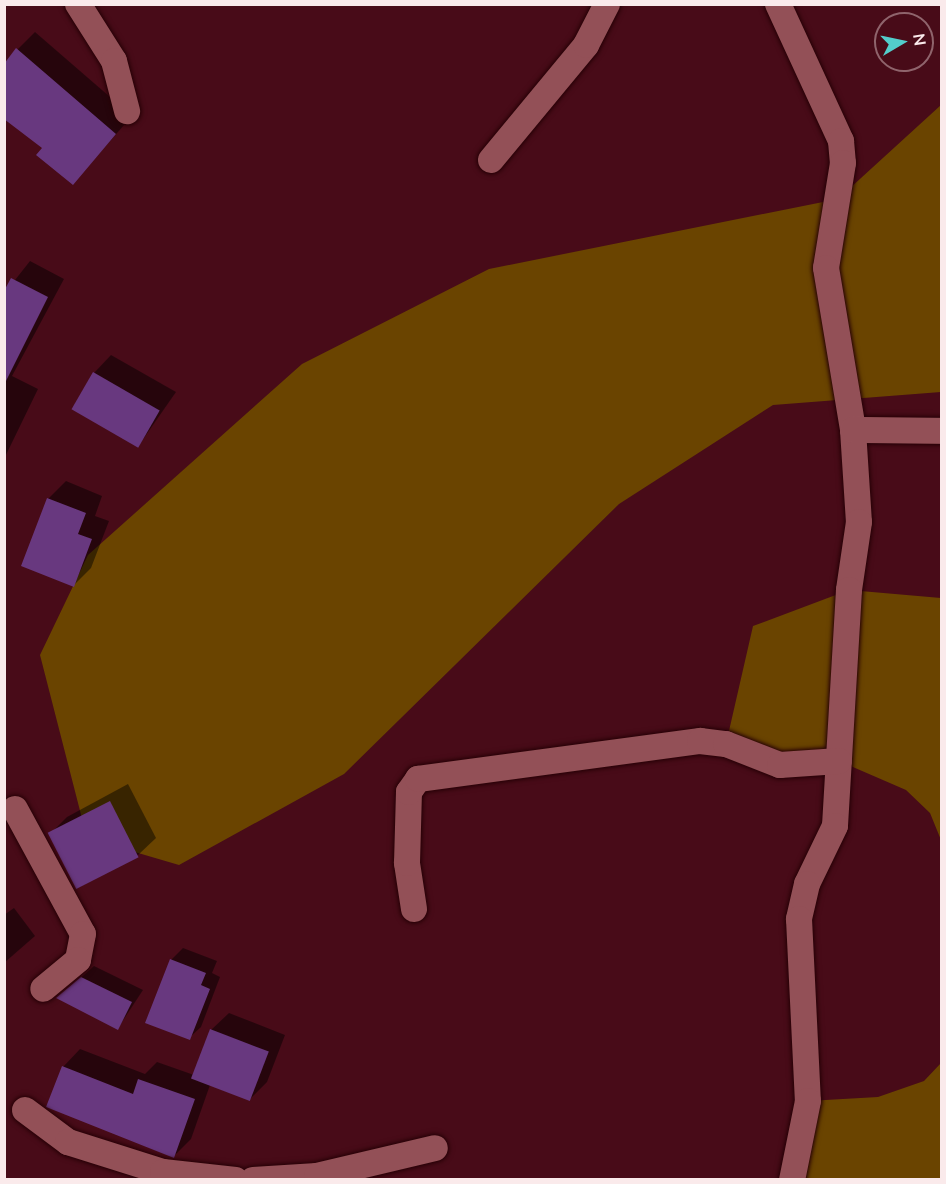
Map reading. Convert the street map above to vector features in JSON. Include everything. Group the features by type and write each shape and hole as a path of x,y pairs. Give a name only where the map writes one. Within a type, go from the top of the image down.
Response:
{"street":[{"path":"78,4 114,61 127,111"},
{"path":"491,160 586,45 607,4"},
{"path":"778,4 841,141 843,163 826,268 853,430 859,522 835,826 807,884 799,919 808,1101 792,1179"},
{"path":"853,430 942,431"},
{"path":"414,909 407,863 409,792 418,779 700,741 726,744 780,765 839,761"},
{"path":"15,809 82,934 78,960 43,989"},
{"path":"24,1110 68,1142 163,1172 236,1179"},
{"path":"253,1179 317,1176 435,1148"}],"shaded area":[{"path":"941,105 941,392 773,405 619,504 344,774 179,865 87,838 40,655 88,555 302,364 489,269 838,199"},
{"path":"849,590 941,598 941,840 930,813 906,790 839,761 726,744 753,626"},
{"path":"941,1063 941,1179 806,1179 800,1160 808,1101 878,1097 924,1081"}],"building":[{"path":"16,48 116,134 73,185 36,155 42,148 4,119 4,64"},
{"path":"11,278 48,297 4,385 4,291"},
{"path":"93,372 160,410 138,448 72,409"},
{"path":"47,498 86,513 78,534 92,539 74,587 21,566"},
{"path":"110,801 139,857 76,889 48,833"},
{"path":"170,959 206,973 201,985 210,989 190,1040 145,1023"},
{"path":"81,977 132,1002 118,1030 56,998"},
{"path":"210,1029 269,1052 250,1101 191,1078"},
{"path":"62,1066 133,1094 138,1079 195,1099 174,1158 46,1107"}]}
